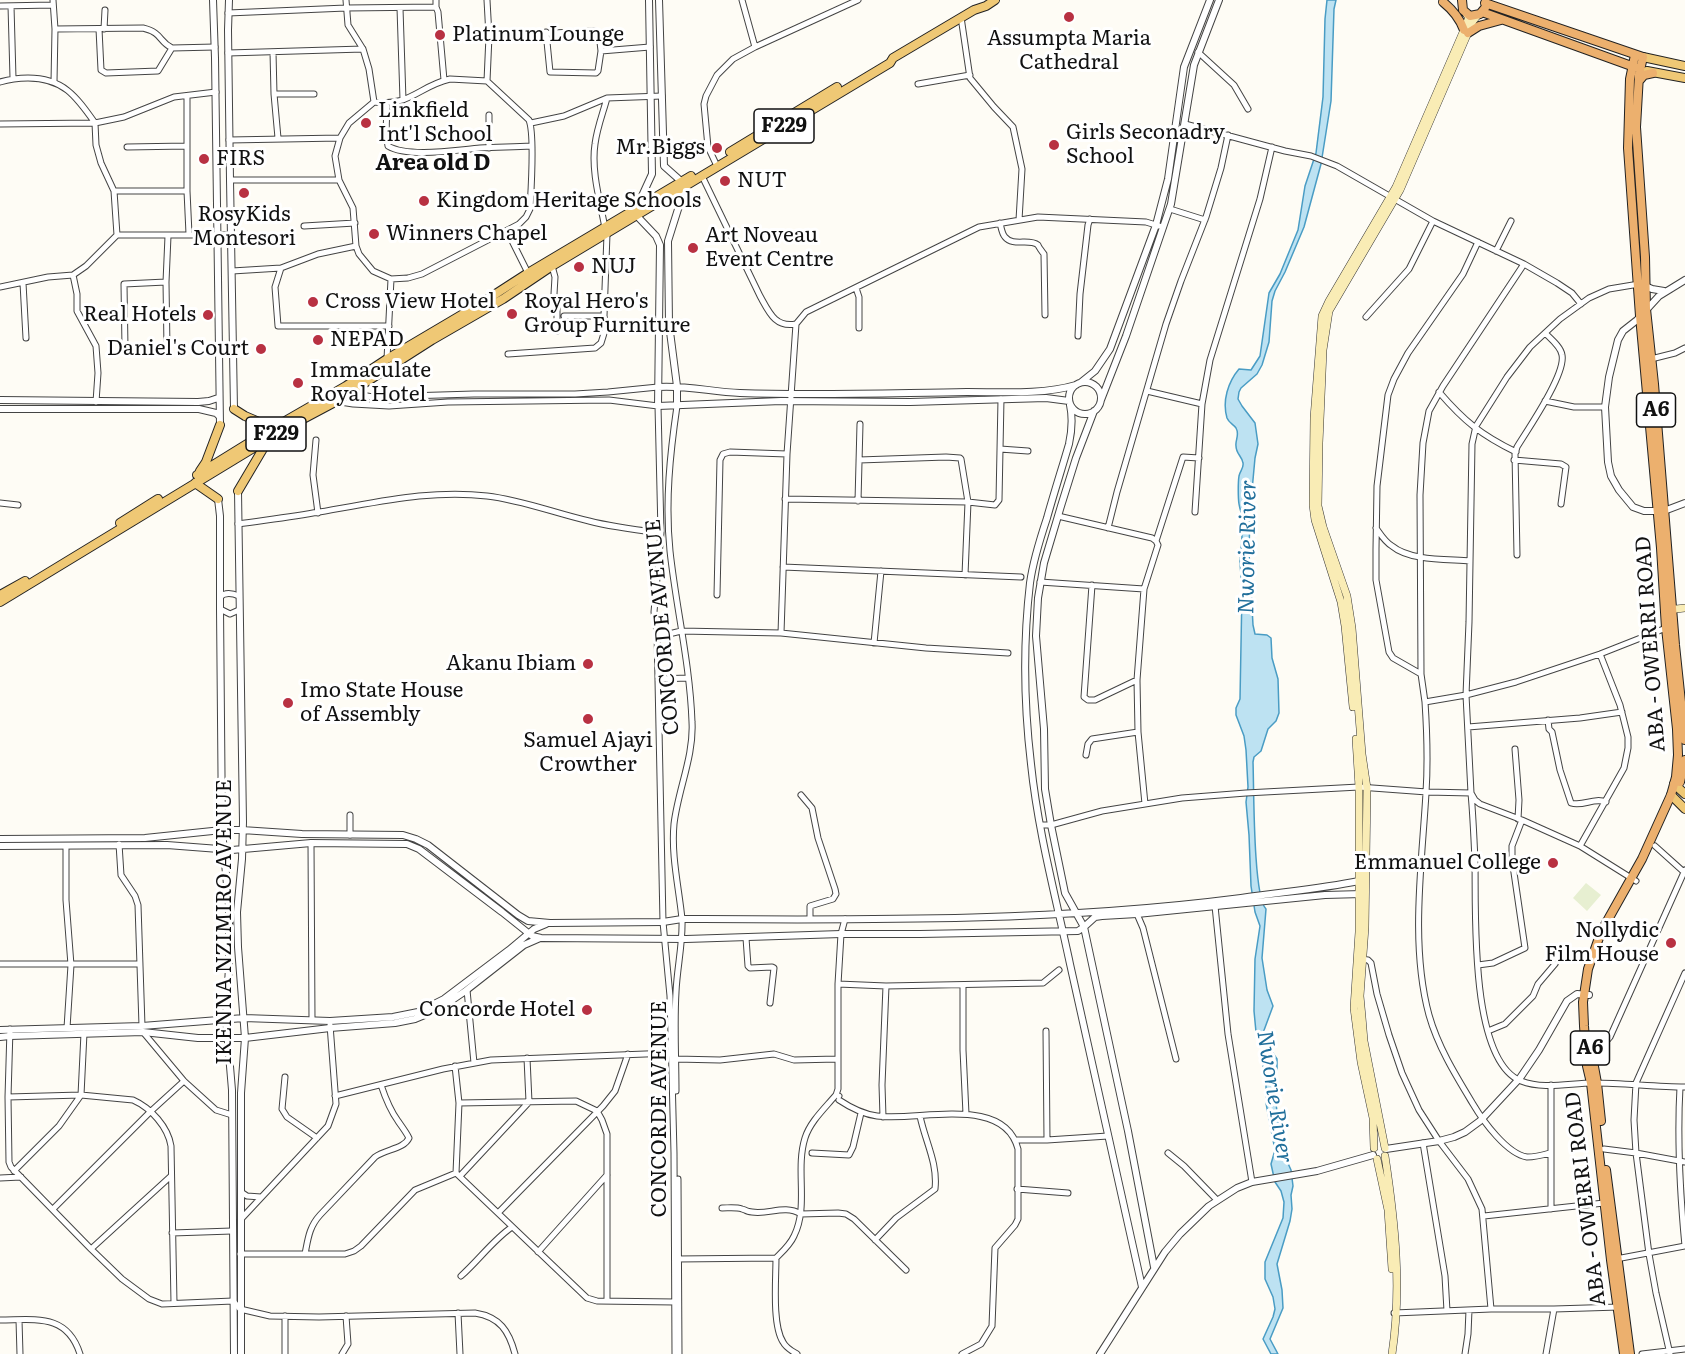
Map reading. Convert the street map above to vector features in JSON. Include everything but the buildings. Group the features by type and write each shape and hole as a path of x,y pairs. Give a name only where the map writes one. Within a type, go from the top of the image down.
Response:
{"highway":[{"path":"1495,0 1504,9"},
{"path":"1440,1 1462,3 1467,15 1480,14 1503,20 1637,68"},
{"path":"1440,1 1450,7 1466,32 1503,20"},
{"path":"1480,14 1484,1 1639,56"},
{"path":"1538,33 1542,23"},
{"name":"ABA - OWERRI ROAD","path":"1639,56 1634,80 1628,148 1661,511"},
{"name":"A6","path":"1622,63 1634,80"},
{"path":"1634,80 1653,73"},
{"name":"ABA - OWERRI ROAD","path":"1643,313 1651,359 1668,610 1679,718 1679,788"},
{"name":"ABA - OWERRI ROAD","path":"1668,610 1666,628 1679,718 1685,740"},
{"name":"ABA - OWERRI ROAD","path":"1634,880 1652,839 1679,788 1685,760"},
{"name":"ABA - OWERRI ROAD","path":"1624,1354 1604,1149 1594,1083 1587,1066 1584,1034 1588,969 1596,943 1617,903 1655,846 1673,797"},
{"name":"ABA - OWERRI ROAD","path":"1587,995 1604,1203 1614,1259"},
{"name":"ABA - OWERRI ROAD","path":"1620,1307 1630,1354"}],"main road":[{"path":"974,10 986,0"},
{"path":"974,10 995,0"},
{"name":"F229","path":"0,596 196,479 230,463 469,315 528,273 637,213 876,68 890,63 893,58 974,10"},
{"path":"1466,32 1480,14"},
{"path":"1390,1354 1395,1314 1395,1226 1385,1151 1364,1041 1360,996 1363,788 1349,609 1347,596 1318,506 1322,365 1329,311 1393,198 1466,32 1469,17 1467,15"},
{"path":"1639,56 1685,66"},
{"path":"1637,68 1685,78"},
{"name":"F229","path":"683,185 702,176 716,164"},
{"name":"F229","path":"346,390 387,359 503,299 606,231"},
{"name":"F229","path":"0,603 273,428 332,399"},
{"path":"234,409 273,428"},
{"path":"218,499 196,479 206,462 220,420"},
{"path":"237,490 270,438"},
{"path":"1668,610 1685,608"},
{"path":"1673,797 1685,809"},
{"path":"1360,959 1354,995 1355,1020 1373,1118 1375,1154 1388,1210 1395,1314"},
{"path":"1375,1154 1380,1145 1385,1151"},
{"path":"1375,1154 1382,1159 1385,1151"}],"street":[{"path":"213,0 220,420"},
{"path":"229,0 234,409"},
{"path":"346,0 348,25 363,49 369,69 374,102"},
{"path":"436,0 444,80"},
{"path":"487,0 489,36 487,81"},
{"path":"637,213 651,177 649,0"},
{"path":"659,0 664,166 683,185"},
{"path":"742,0 755,47"},
{"path":"716,164 708,147 704,104 717,75 733,59 755,47 858,0"},
{"path":"1142,1287 1041,825 1027,731 1025,646 1033,568 1072,429 1070,392 1095,371 1110,349 1156,225 1168,179 1182,74 1210,0"},
{"path":"1070,403 1073,409 1081,414 1098,408 1126,336 1170,209 1194,65 1219,0"},
{"path":"0,6 53,2 54,82"},
{"path":"11,6 13,78"},
{"path":"228,13 346,8 436,8"},
{"path":"400,8 403,100"},
{"path":"105,10 101,29 101,70 106,73 158,71 172,48"},
{"path":"961,17 970,75 994,107 1013,126 1022,169 1019,220"},
{"path":"55,29 143,28 154,31 166,45 172,48 215,47"},
{"path":"489,36 546,32 595,31 599,33 601,51 600,66 596,72 550,72 546,32"},
{"path":"1194,41 1201,44"},
{"path":"601,51 650,46"},
{"path":"228,53 363,49"},
{"path":"273,52 278,138"},
{"path":"1198,52 1234,85 1248,110"},
{"path":"918,84 970,75"},
{"path":"0,82 13,78 44,78 60,84 84,108 95,123 96,145 101,163 114,191 117,235"},
{"path":"444,80 487,81 529,120 531,123 530,209 519,224 422,274 391,279 373,271 358,254 353,208 339,180 335,156 340,138 349,123 374,102 387,104 410,98 444,80"},
{"path":"0,124 95,123 124,117 174,97 216,92"},
{"path":"274,94 314,94"},
{"path":"188,96 189,234"},
{"path":"531,123 564,116 607,98 662,96"},
{"path":"508,354 595,348 601,343 606,327 604,316 606,231 595,175 594,155 607,98"},
{"path":"387,104 388,146 395,150 429,152 531,146"},
{"path":"489,115 489,148"},
{"path":"1185,124 1326,161 1433,220 1524,264 1565,288 1581,304"},
{"path":"1108,528 1166,324 1205,220 1221,168 1228,135"},
{"path":"230,140 340,138"},
{"path":"128,147 187,146"},
{"path":"1195,512 1202,404 1210,360 1260,199 1272,147"},
{"path":"702,176 770,312 778,323 796,324"},
{"path":"230,180 339,180"},
{"name":"CONCORDE AVENUE","path":"677,1354 676,989 682,919 674,824 692,733 688,678 670,549 668,509 670,455 677,406 677,386 669,324 668,242 683,185"},
{"path":"114,191 187,191"},
{"path":"1170,209 1205,220"},
{"name":"CONCORDE AVENUE","path":"637,213 656,236 660,245 658,406 661,533 654,612 657,632 663,922 670,996 677,1354"},
{"path":"781,633 787,454 796,324 806,312 979,227 1038,217 1146,222 1164,228"},
{"path":"1078,336 1080,294 1090,219"},
{"path":"1366,317 1409,269 1433,220"},
{"path":"1496,251 1511,221"},
{"path":"304,226 355,223"},
{"path":"1000,223 1006,239 1033,243 1038,245 1044,254 1045,315"},
{"path":"507,231 528,273"},
{"path":"0,287 48,277 74,275 117,235 231,235"},
{"path":"166,282 124,284 125,348 167,349 168,236"},
{"path":"1420,674 1393,658 1389,652 1376,580 1379,460 1391,386 1408,353 1463,274 1478,242"},
{"path":"232,271 281,268 318,254 356,246"},
{"path":"1524,264 1439,392 1429,411 1423,443 1420,495 1420,674 1425,702 1428,748 1419,929 1425,998 1433,1028 1452,1069 1482,1119 1509,1148 1518,1154 1527,1156 1550,1154"},
{"path":"552,266 556,280 554,294 557,308 557,331"},
{"path":"281,268 275,287 278,326 389,326"},
{"path":"74,275 77,311 96,346 98,373 96,402"},
{"path":"387,359 391,279"},
{"path":"1685,280 1665,291 1623,331 1618,340 1609,376 1605,407 1611,476 1633,507 1644,511 1661,511 1685,503"},
{"path":"22,283 26,338"},
{"path":"1614,1259 1685,1246 1682,1087 1636,1083 1536,1085 1519,1080 1501,1063 1488,1031 1480,999 1466,695 1472,444 1475,429 1507,377 1530,347 1560,319 1590,298 1609,289 1642,285 1665,291"},
{"path":"856,288 859,297 859,328"},
{"path":"564,316 604,316"},
{"path":"606,327 660,327"},
{"path":"1517,555 1515,452 1553,387 1563,362 1562,352 1545,333"},
{"path":"1651,359 1684,350"},
{"path":"346,390 358,396 373,397 608,393 677,386 737,393 1039,391 1066,388 1084,382 1093,384 1099,391 1101,400"},
{"path":"1147,391 1202,404"},
{"path":"1439,392 1475,429 1515,452"},
{"path":"0,400 198,402 219,398"},
{"path":"332,399 389,406 448,402 609,400 658,406 791,401 910,402 1001,399 1046,399 1070,403"},
{"path":"785,500 968,502 995,505 999,500 1001,399"},
{"path":"1545,401 1574,406 1605,407"},
{"path":"0,409 199,409 216,412 220,420"},
{"path":"1094,411 1076,458 1040,582 1036,636 1044,720 1045,789 1050,825 1065,893 1084,927 1130,1137 1154,1267"},
{"path":"858,501 860,424"},
{"path":"316,440 313,475 318,513"},
{"path":"1000,449 1028,451"},
{"path":"717,595 720,460 723,454 730,452 787,454"},
{"path":"1144,804 1138,732 1137,681 1144,589 1158,545 1156,541 1183,457 1199,458"},
{"path":"859,460 960,458 968,502 965,575"},
{"path":"1514,460 1560,464 1566,467 1561,504"},
{"name":"IKENNA NZIMIRO AVENUE","path":"237,490 242,830 237,912 245,1038 241,1094 241,1354"},
{"path":"238,524 436,494 487,496 517,501 604,525 661,533"},
{"name":"IKENNA NZIMIRO AVENUE","path":"218,499 222,830 229,907 226,1019 232,1115 234,1354"},
{"path":"0,503 18,505"},
{"path":"1058,516 1152,538 1156,541"},
{"path":"1376,528 1392,547 1402,553 1470,561"},
{"path":"783,567 1021,577"},
{"path":"874,643 881,571"},
{"path":"1040,582 1144,589"},
{"path":"1092,585 1084,697 1088,700 1095,700 1137,681"},
{"path":"220,597 222,594 230,593 238,596"},
{"path":"220,609 230,614 239,610"},
{"path":"1425,702 1466,695 1516,682 1600,654 1666,628"},
{"path":"657,632 669,634 681,631 781,633 1008,653"},
{"path":"1580,846 1606,802 1627,759 1628,737 1622,712 1600,654"},
{"path":"658,679 688,678"},
{"path":"1468,727 1622,712"},
{"path":"1548,720 1570,803 1575,805 1596,800 1606,802"},
{"path":"1086,754 1088,744 1092,739 1138,732"},
{"path":"1478,965 1493,963 1524,950 1526,946 1519,912 1512,854 1512,846 1520,820 1515,749"},
{"path":"1041,825 1050,825 1102,811 1182,798 1246,793 1363,788 1471,793"},
{"path":"1471,793 1480,804 1580,846 1634,880"},
{"path":"801,795 812,808 818,837 836,894 833,899 810,906 810,919"},
{"path":"350,815 350,835"},
{"path":"0,840 145,838 222,830 302,834 388,834 428,845 518,915 528,921 550,923 663,922 682,919 1059,915 1262,898 1362,894"},
{"path":"0,846 119,844 242,850 311,843 408,840 532,936 541,938 682,939 842,934 1063,932 1078,931 1095,917 1215,906 1252,899"},
{"path":"311,843 312,1020"},
{"path":"119,844 121,875 135,896 138,905 143,1029 184,1081 216,1110 232,1115"},
{"path":"66,846 66,900 71,965 67,1028"},
{"path":"1590,1048 1603,1045 1610,1037 1685,872 1655,846"},
{"path":"1262,898 1362,882"},
{"path":"1215,906 1228,1034 1252,1182"},
{"path":"1137,914 1143,928 1176,1059"},
{"path":"797,1354 782,1341 777,1324 776,1258 794,1237 801,1214 804,1140 809,1129 837,1096 838,984 845,919"},
{"path":"0,1030 84,1033 244,1018 330,1021 393,1017 418,1012 444,999 528,933 550,923"},
{"path":"0,1038 10,1032 67,1028 143,1029 198,1038 245,1038 395,1023 415,1019 439,1009 524,945 541,938"},
{"path":"746,938 748,966 750,968 774,968 770,1003"},
{"path":"1360,959 1371,963 1377,994 1402,1073 1421,1114 1471,1184 1480,1202 1484,1216 1491,1309"},
{"path":"0,964 140,964"},
{"path":"1488,1031 1505,1024 1533,996 1538,984 1555,964"},
{"path":"838,984 886,986 1043,983 1059,970"},
{"path":"1669,1352 1649,1252 1634,1120 1636,1083 1685,973"},
{"path":"963,985 966,1114"},
{"path":"883,1117 886,986"},
{"path":"467,990 474,1063"},
{"path":"1385,1151 1439,1141 1465,1132 1482,1119 1519,1080 1567,1001 1577,994 1587,995"},
{"path":"242,1218 328,1126 336,1104 330,1021"},
{"path":"1046,1031 1047,1140"},
{"path":"10,1032 9,1162 14,1171 91,1249 122,1279 149,1299 162,1304 232,1301 240,1309 270,1316 476,1313 494,1318 505,1328 515,1354"},
{"path":"14,1171 59,1126 81,1095 84,1033"},
{"path":"335,1096 455,1066 491,1060 671,1053"},
{"path":"498,1213 615,1091 628,1054"},
{"path":"676,1059 720,1060 774,1054 794,1060 837,1059"},
{"path":"240,1254 345,1254 354,1251 415,1190 458,1175 529,1102 527,1058"},
{"path":"455,1066 459,1103 458,1175 587,1298 597,1301 675,1302"},
{"path":"285,1077 282,1109 287,1117 317,1138"},
{"path":"53,1209 184,1081"},
{"path":"306,1254 309,1232 320,1215 375,1157 408,1142 409,1138 387,1103 381,1085"},
{"path":"1551,1085 1551,1209"},
{"path":"8,1097 46,1098 81,1095 133,1100 150,1112 165,1128 171,1146 174,1303"},
{"path":"837,1096 861,1113 883,1117 966,1114 986,1117 1011,1132 1016,1140 1018,1219 995,1248 992,1326 981,1344 962,1354"},
{"path":"459,1103 576,1101 597,1111 607,1134 608,1300"},
{"path":"812,1153 849,1155 861,1113"},
{"path":"875,1239 896,1218 935,1189 934,1161 920,1116"},
{"path":"1016,1140 1108,1136"},
{"path":"1423,1143 1445,1276 1447,1311"},
{"path":"1604,1149 1682,1161"},
{"path":"1168,1153 1217,1200"},
{"path":"1100,1354 1154,1267 1180,1234 1217,1200 1252,1182 1317,1171 1375,1154"},
{"path":"538,1252 607,1175"},
{"path":"91,1249 171,1176"},
{"path":"0,1178 21,1177"},
{"path":"1017,1189 1068,1193"},
{"path":"241,1192 253,1197 262,1197"},
{"path":"1484,1216 1604,1203"},
{"path":"722,1208 741,1208 753,1213 788,1209 801,1214 846,1214 854,1219 906,1270"},
{"path":"461,1276 512,1227"},
{"path":"172,1233 232,1231"},
{"path":"677,1259 776,1258"},
{"path":"1395,1314 1491,1309 1620,1307"},
{"path":"1546,1354 1554,1309"},
{"path":"1465,1354 1469,1310"},
{"path":"458,1313 460,1354"},
{"path":"285,1316 285,1354"},
{"path":"342,1354 348,1344 346,1316"},
{"path":"0,1320 54,1322 72,1337 80,1354"},
{"path":"19,1320 20,1354"},
{"path":"1642,1354 1685,1349"}],"green space":[{"path":"1586,883 1601,895 1587,911 1573,898"}],"water":[{"name":"Nworie River","path":"1327,0 1336,0 1331,101 1321,164 1304,227 1272,301 1269,342 1262,365 1257,374 1241,388 1238,399 1255,423 1258,444 1250,512 1249,553 1253,625 1255,634 1267,635 1271,638 1272,658 1278,679 1279,713 1276,721 1268,729 1261,751 1254,757 1253,762 1256,864 1262,900 1266,909 1262,958 1267,990 1273,1006 1263,1033 1277,1059 1275,1096 1282,1150 1291,1170 1293,1186 1290,1221 1277,1264 1283,1308 1270,1339 1278,1354 1271,1354 1263,1339 1275,1309 1273,1297 1265,1279 1265,1262 1283,1218 1284,1202 1275,1182 1271,1164 1275,1150 1266,1103 1263,1046 1256,1032 1254,1011 1255,959 1260,926 1255,912 1251,886 1246,802 1248,787 1246,750 1244,736 1236,715 1240,699 1242,590 1240,562 1243,523 1238,486 1243,465 1236,449 1237,431 1227,418 1225,405 1227,392 1235,374 1239,369 1251,370 1260,356 1269,293 1280,274 1298,230 1305,186 1316,153 1323,97"}],"place":[{"name":"Assumpta Maria Cathedral","path":"1069,17"},
{"name":"Platinum Lounge","path":"440,35"},
{"name":"Linkfield Int'l School","path":"366,123"},
{"name":"Girls Seconadry School","path":"1054,145"},
{"name":"Mr.Biggs","path":"717,148"},
{"name":"FIRS","path":"204,159"},
{"name":"NUT","path":"725,181"},
{"name":"RosyKids Montesori","path":"244,193"},
{"name":"Kingdom Heritage Schools","path":"424,201"},
{"name":"Winners Chapel","path":"374,234"},
{"name":"Art Noveau Event Centre","path":"693,248"},
{"name":"NUJ","path":"579,267"},
{"name":"Cross View Hotel","path":"313,302"},
{"name":"Royal Hero's Group Furniture","path":"512,314"},
{"name":"Real Hotels","path":"208,315"},
{"name":"NEPAD","path":"318,340"},
{"name":"Daniel's Court","path":"261,349"},
{"name":"Immaculate Royal Hotel","path":"298,383"},
{"name":"Akanu Ibiam","path":"588,664"},
{"name":"Imo State House of Assembly","path":"288,703"},
{"name":"Samuel Ajayi Crowther","path":"588,719"},
{"name":"Emmanuel College","path":"1553,863"},
{"name":"Nollydic Film House","path":"1671,943"},
{"name":"Concorde Hotel","path":"587,1010"}],"district":[{"name":"Area old D","path":"433,164"}]}
